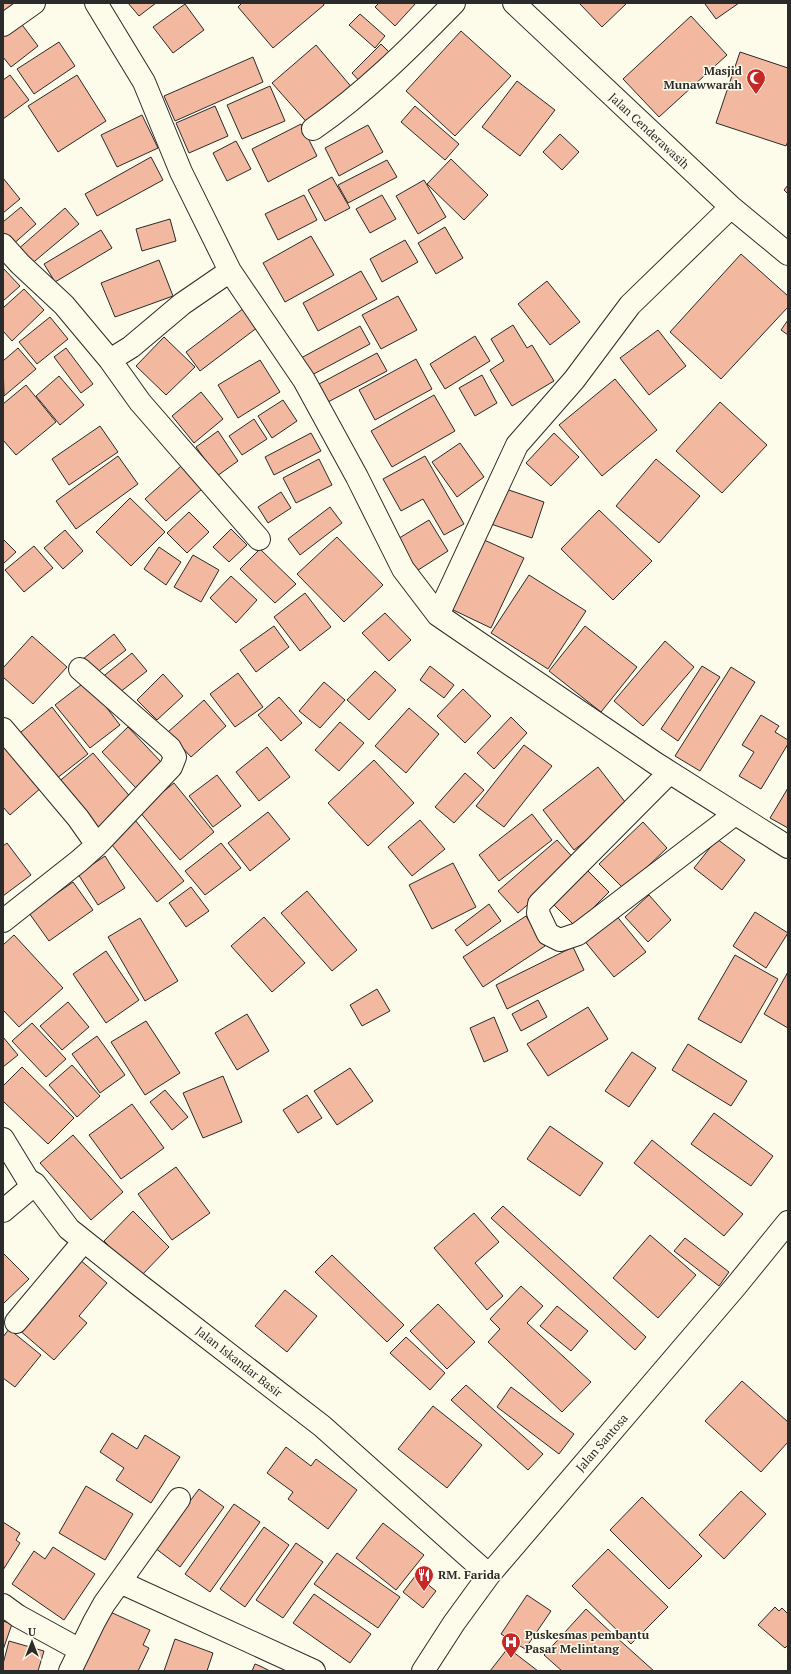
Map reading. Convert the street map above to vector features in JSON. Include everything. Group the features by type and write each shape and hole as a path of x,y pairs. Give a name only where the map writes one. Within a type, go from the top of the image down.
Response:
{"street":[{"path":"3,25 34,3"},
{"path":"96,3 144,82 181,172 230,271 304,380 357,477 403,569 438,615 670,773 788,847"},
{"path":"313,129 391,66 454,3"},
{"name":"Jalan Cenderawasih","path":"514,3 731,207 788,254"},
{"path":"438,615 517,446 574,380 630,305 731,207"},
{"path":"3,245 20,264 64,305 110,360 140,402 259,539"},
{"path":"110,360 131,347 182,304 230,271"},
{"path":"3,921 79,862 97,845 171,767 175,757 170,748 80,669"},
{"path":"3,729 78,818 97,845"},
{"path":"670,773 539,904 538,913 548,934 560,940 578,934 735,814"},
{"name":"Jalan Iskandar Basir","path":"3,1139 28,1180 35,1184 69,1229 322,1426 489,1575"},
{"path":"3,1211 35,1184"},
{"name":"Jalan Santosa","path":"423,1671 454,1623 489,1575 736,1286 788,1222"},
{"path":"16,1322 84,1241"},
{"path":"70,1671 94,1622 120,1582 179,1499"},
{"path":"120,1582 314,1671"},
{"path":"3,1606 18,1616 80,1650"}],"building":[{"path":"3,3 16,3 3,19"},
{"path":"128,3 156,3 139,16"},
{"path":"242,3 323,3 324,5 273,48 238,7"},
{"path":"379,3 416,3 395,26 375,7"},
{"path":"579,3 627,3 602,27"},
{"path":"739,3 716,19 705,4"},
{"path":"185,4 204,30 173,53 153,27"},
{"path":"360,14 385,36 375,48 349,25"},
{"path":"691,16 727,55 659,117 623,79"},
{"path":"20,22 38,46 11,67 3,57 3,35"},
{"path":"461,31 511,76 455,136 406,91"},
{"path":"59,42 75,66 34,94 17,69"},
{"path":"381,44 393,56 363,85 352,73"},
{"path":"316,45 354,90 311,127 272,83"},
{"name":"Masjid Munawwarah","path":"740,52 788,68 788,141 786,146 716,123"},
{"path":"253,57 263,82 175,121 164,96"},
{"path":"10,75 29,100 3,119 3,80"},
{"path":"77,75 106,121 58,152 28,106"},
{"path":"517,81 555,110 520,156 482,127"},
{"path":"270,86 285,121 242,139 227,105"},
{"path":"215,106 228,136 189,153 176,123"},
{"path":"415,106 459,144 445,160 401,122"},
{"path":"142,115 158,148 117,167 101,135"},
{"path":"301,124 317,156 268,182 252,149"},
{"path":"368,125 383,152 339,176 325,148"},
{"path":"560,134 579,152 562,170 543,152"},
{"path":"236,141 251,169 227,181 213,153"},
{"path":"151,157 163,180 97,216 85,194"},
{"path":"451,159 488,195 464,220 427,184"},
{"path":"387,160 397,177 348,203 338,185"},
{"path":"332,177 350,208 325,221 308,190"},
{"path":"3,178 20,199 3,213"},
{"path":"424,180 446,217 418,234 396,196"},
{"path":"788,185 788,194 784,190"},
{"path":"304,195 317,220 278,240 265,214"},
{"path":"382,195 396,219 370,233 356,209"},
{"path":"21,207 36,224 11,246 3,237 3,222"},
{"path":"65,208 79,224 29,266 16,251"},
{"path":"170,219 176,241 142,251 136,229"},
{"path":"445,227 463,258 436,274 418,243"},
{"path":"101,230 112,248 55,282 44,264"},
{"path":"311,236 334,275 285,302 263,263"},
{"path":"405,240 418,262 382,282 370,259"},
{"path":"741,254 788,296 788,307 721,379 670,332"},
{"path":"159,260 173,296 115,317 101,283"},
{"path":"3,268 20,286 3,301"},
{"path":"361,271 377,299 318,331 303,303"},
{"path":"547,281 580,322 550,345 518,304"},
{"path":"24,289 44,310 12,341 3,331 3,308"},
{"path":"398,296 417,330 381,349 362,315"},
{"path":"248,305 262,324 200,371 186,352"},
{"path":"50,317 68,339 37,364 19,342"},
{"path":"788,320 788,335 781,330"},
{"path":"513,325 527,348 532,345 554,381 512,406 490,370 504,361 491,339"},
{"path":"360,326 370,344 310,376 301,358"},
{"path":"658,330 686,366 649,395 620,358"},
{"path":"475,336 490,361 445,389 430,364"},
{"path":"164,337 195,367 166,395 136,366"},
{"path":"18,348 36,369 4,396 3,361"},
{"path":"66,348 93,384 81,393 54,357"},
{"path":"377,353 387,371 328,402 319,384"},
{"path":"416,359 432,389 375,420 359,390"},
{"path":"260,360 280,392 238,418 218,385"},
{"path":"482,375 497,403 475,416 459,388"},
{"path":"59,376 84,405 60,425 36,396"},
{"path":"615,379 657,430 602,476 559,425"},
{"path":"26,385 56,422 16,455 3,440 3,404"},
{"path":"201,392 223,419 194,443 172,416"},
{"path":"434,395 455,431 392,467 371,431"},
{"path":"283,400 297,421 272,438 258,416"},
{"path":"720,402 767,445 722,493 676,451"},
{"path":"254,419 267,439 242,455 229,436"},
{"path":"100,426 118,452 69,485 52,459"},
{"path":"218,431 238,461 217,476 196,447"},
{"path":"311,433 321,451 274,475 265,457"},
{"path":"554,433 579,457 551,486 526,463"},
{"path":"460,443 484,477 457,497 432,462"},
{"path":"118,456 138,484 76,529 56,501"},
{"path":"425,456 464,524 444,535 423,499 401,511 383,479"},
{"path":"319,459 332,485 296,503 283,478"},
{"path":"656,459 700,496 659,543 616,506"},
{"path":"181,466 202,489 166,521 145,499"},
{"path":"503,488 544,502 532,538 491,524"},
{"path":"281,492 291,508 268,523 258,507"},
{"path":"130,498 165,532 131,566 96,532"},
{"path":"330,507 342,523 300,555 288,539"},
{"path":"599,510 652,561 613,600 561,549"},
{"path":"189,512 209,532 187,553 167,533"},
{"path":"429,520 448,551 415,572 396,540"},
{"path":"231,529 247,545 229,562 213,547"},
{"path":"65,530 83,551 63,569 44,548"},
{"path":"337,537 383,585 344,622 297,574"},
{"path":"3,539 16,552 3,564"},
{"path":"482,539 524,558 491,628 449,608"},
{"path":"34,546 53,568 24,592 5,570"},
{"path":"159,547 181,562 166,585 144,569"},
{"path":"260,549 296,584 275,603 240,569"},
{"path":"193,555 219,570 201,602 174,587"},
{"path":"529,575 586,611 548,669 491,633"},
{"path":"231,576 257,600 236,623 210,598"},
{"path":"305,593 331,627 300,651 274,617"},
{"path":"385,613 411,640 389,661 362,633"},
{"path":"274,626 289,647 256,672 240,650"},
{"path":"585,626 637,667 601,712 549,671"},
{"path":"114,634 126,650 95,674 83,659"},
{"path":"32,636 67,667 33,704 3,677 3,668"},
{"path":"665,641 694,667 643,726 614,701"},
{"path":"132,653 147,671 115,696 100,679"},
{"path":"430,666 454,685 444,698 420,680"},
{"path":"702,666 720,677 678,741 661,729"},
{"path":"731,667 755,682 700,771 675,756"},
{"path":"375,671 396,690 369,720 347,700"},
{"path":"238,673 263,707 235,727 210,694"},
{"path":"163,674 183,696 157,720 137,700"},
{"path":"86,681 120,725 90,748 55,705"},
{"path":"324,682 345,700 320,728 299,711"},
{"path":"463,689 491,716 465,743 437,716"},
{"path":"279,697 302,723 281,741 258,715"},
{"path":"204,700 226,726 191,757 168,732"},
{"path":"52,707 88,754 52,782 16,736"},
{"path":"409,708 439,734 406,773 375,746"},
{"path":"761,715 779,726 775,732 788,740 788,744 761,789 739,776 754,752 742,745"},
{"path":"511,717 527,733 494,769 477,753"},
{"path":"340,722 364,743 339,771 315,750"},
{"path":"128,727 162,763 136,788 102,752"},
{"path":"3,743 42,787 10,815 3,807"},
{"path":"524,745 552,766 504,827 476,806"},
{"path":"267,747 290,777 259,801 236,772"},
{"path":"93,753 133,800 96,831 56,784"},
{"path":"374,760 414,803 368,846 328,803"},
{"path":"598,767 629,807 574,850 543,810"},
{"path":"465,773 484,790 454,823 435,807"},
{"path":"217,775 241,806 213,827 189,796"},
{"path":"174,783 214,832 180,860 139,811"},
{"path":"788,788 788,828 770,818"},
{"path":"268,812 290,839 250,871 228,843"},
{"path":"532,814 552,840 499,881 479,855"},
{"path":"135,820 184,881 157,902 109,841"},
{"path":"420,820 445,849 412,876 388,847"},
{"path":"643,822 667,848 624,889 599,864"},
{"path":"717,839 745,860 722,890 694,868"},
{"path":"557,840 577,862 518,913 498,891"},
{"path":"7,843 31,875 3,896 3,846"},
{"path":"221,843 241,868 205,895 185,871"},
{"path":"105,856 125,888 98,905 78,874"},
{"path":"453,863 476,907 432,929 409,885"},
{"path":"587,870 609,892 575,926 553,904"},
{"path":"73,882 93,910 49,941 29,913"},
{"path":"191,887 209,911 186,927 169,903"},
{"path":"307,891 357,950 332,971 281,913"},
{"path":"649,895 671,920 648,942 625,917"},
{"path":"489,904 501,921 467,946 455,930"},
{"path":"755,912 788,933 766,968 733,946"},
{"path":"615,914 646,952 614,977 583,939"},
{"path":"526,916 545,946 483,987 463,957"},
{"path":"264,917 305,963 272,992 231,946"},
{"path":"140,918 178,981 145,1001 108,937"},
{"path":"14,935 63,988 19,1027 3,1010 3,945"},
{"path":"573,947 584,970 507,1009 496,985"},
{"path":"106,951 139,1000 106,1023 73,974"},
{"path":"735,955 778,979 741,1043 698,1019"},
{"path":"788,972 788,1028 764,1014"},
{"path":"377,989 390,1011 362,1026 350,1005"},
{"path":"538,1000 547,1017 521,1031 512,1014"},
{"path":"68,1002 89,1027 62,1050 40,1026"},
{"path":"588,1007 608,1039 548,1076 527,1044"},
{"path":"247,1014 269,1051 237,1070 215,1033"},
{"path":"494,1017 508,1051 484,1062 470,1028"},
{"path":"146,1021 180,1073 145,1095 111,1042"},
{"path":"32,1023 66,1059 46,1077 12,1041"},
{"path":"97,1036 125,1075 100,1093 72,1054"},
{"path":"3,1037 18,1055 3,1067"},
{"path":"688,1044 747,1081 731,1106 672,1070"},
{"path":"632,1052 656,1068 629,1107 605,1091"},
{"path":"72,1065 100,1096 77,1117 49,1085"},
{"path":"22,1067 74,1118 48,1144 3,1101 3,1086"},
{"path":"350,1068 373,1101 337,1125 314,1091"},
{"path":"223,1076 242,1122 203,1138 183,1093"},
{"path":"165,1090 188,1117 172,1130 150,1102"},
{"path":"307,1095 322,1118 298,1133 283,1110"},
{"path":"132,1104 164,1148 121,1179 89,1135"},
{"path":"714,1113 773,1156 751,1186 691,1144"},
{"path":"550,1126 603,1163 580,1196 527,1159"},
{"path":"73,1135 123,1192 91,1220 40,1163"},
{"path":"652,1140 743,1214 724,1236 634,1163"},
{"path":"176,1167 210,1213 172,1240 138,1194"},
{"path":"503,1206 646,1337 635,1350 491,1218"},
{"path":"133,1211 169,1247 140,1277 104,1241"},
{"path":"474,1213 499,1242 475,1263 503,1296 487,1310 434,1248"},
{"path":"650,1235 696,1275 658,1318 613,1278"},
{"path":"685,1238 729,1272 719,1286 674,1251"},
{"path":"3,1253 29,1279 3,1304"},
{"path":"332,1255 404,1325 387,1342 315,1272"},
{"path":"79,1259 107,1283 79,1316 87,1323 54,1360 18,1329"},
{"path":"521,1286 543,1306 527,1323 591,1382 562,1412 488,1342 500,1329 490,1319"},
{"path":"285,1290 317,1316 287,1352 255,1326"},
{"path":"438,1304 475,1342 447,1369 410,1331"},
{"path":"557,1306 588,1331 571,1351 540,1326"},
{"path":"9,1329 41,1355 15,1387 3,1378 3,1337"},
{"path":"406,1337 445,1373 430,1390 390,1353"},
{"path":"742,1381 788,1422 788,1442 761,1472 705,1421"},
{"path":"466,1385 543,1454 528,1470 451,1400"},
{"path":"511,1387 574,1434 559,1454 497,1407"},
{"path":"433,1406 482,1445 447,1488 398,1449"},
{"path":"112,1433 137,1449 145,1435 180,1457 151,1503 116,1480 124,1468 100,1452"},
{"path":"286,1447 311,1466 316,1459 357,1490 328,1529 288,1499 293,1492 267,1473"},
{"path":"86,1486 133,1514 105,1560 59,1533"},
{"path":"199,1489 224,1507 180,1567 155,1548"},
{"path":"741,1491 766,1514 724,1559 699,1535"},
{"path":"642,1497 702,1556 669,1589 610,1530"},
{"path":"234,1504 260,1522 210,1592 185,1574"},
{"path":"3,1522 20,1533 16,1540 20,1543 3,1570"},
{"path":"383,1523 424,1555 396,1590 356,1558"},
{"path":"264,1527 289,1545 245,1607 220,1589"},
{"path":"296,1543 323,1562 283,1618 256,1600"},
{"path":"53,1547 95,1574 64,1620 12,1584 34,1551 45,1559"},
{"path":"608,1549 668,1607 631,1644 572,1586"},
{"path":"337,1553 400,1597 378,1628 314,1584"},
{"path":"416,1575 436,1591 423,1608 403,1592"},
{"path":"314,1594 371,1634 350,1663 293,1623"},
{"path":"527,1595 551,1611 525,1649 501,1634"},
{"path":"775,1607 779,1611 782,1608 788,1614 788,1645 785,1648 758,1625"},
{"path":"586,1609 654,1671 562,1671 544,1655"},
{"path":"108,1611 150,1630 143,1645 149,1648 138,1671 81,1671"},
{"path":"3,1621 12,1624 3,1650"},
{"path":"175,1639 213,1653 207,1671 164,1671"},
{"path":"9,1641 44,1651 38,1671 3,1671 3,1664"},
{"name":"Puskesmas pembantu Pasar Melintang","path":"508,1648 538,1671 490,1671"},
{"path":"255,1664 260,1666 270,1671 252,1671"}],"place":[{"name":"Masjid Munawwarah","path":"756,95"},
{"name":"RM. Farida","path":"424,1592"},
{"name":"Puskesmas pembantu Pasar Melintang","path":"511,1659"}]}
